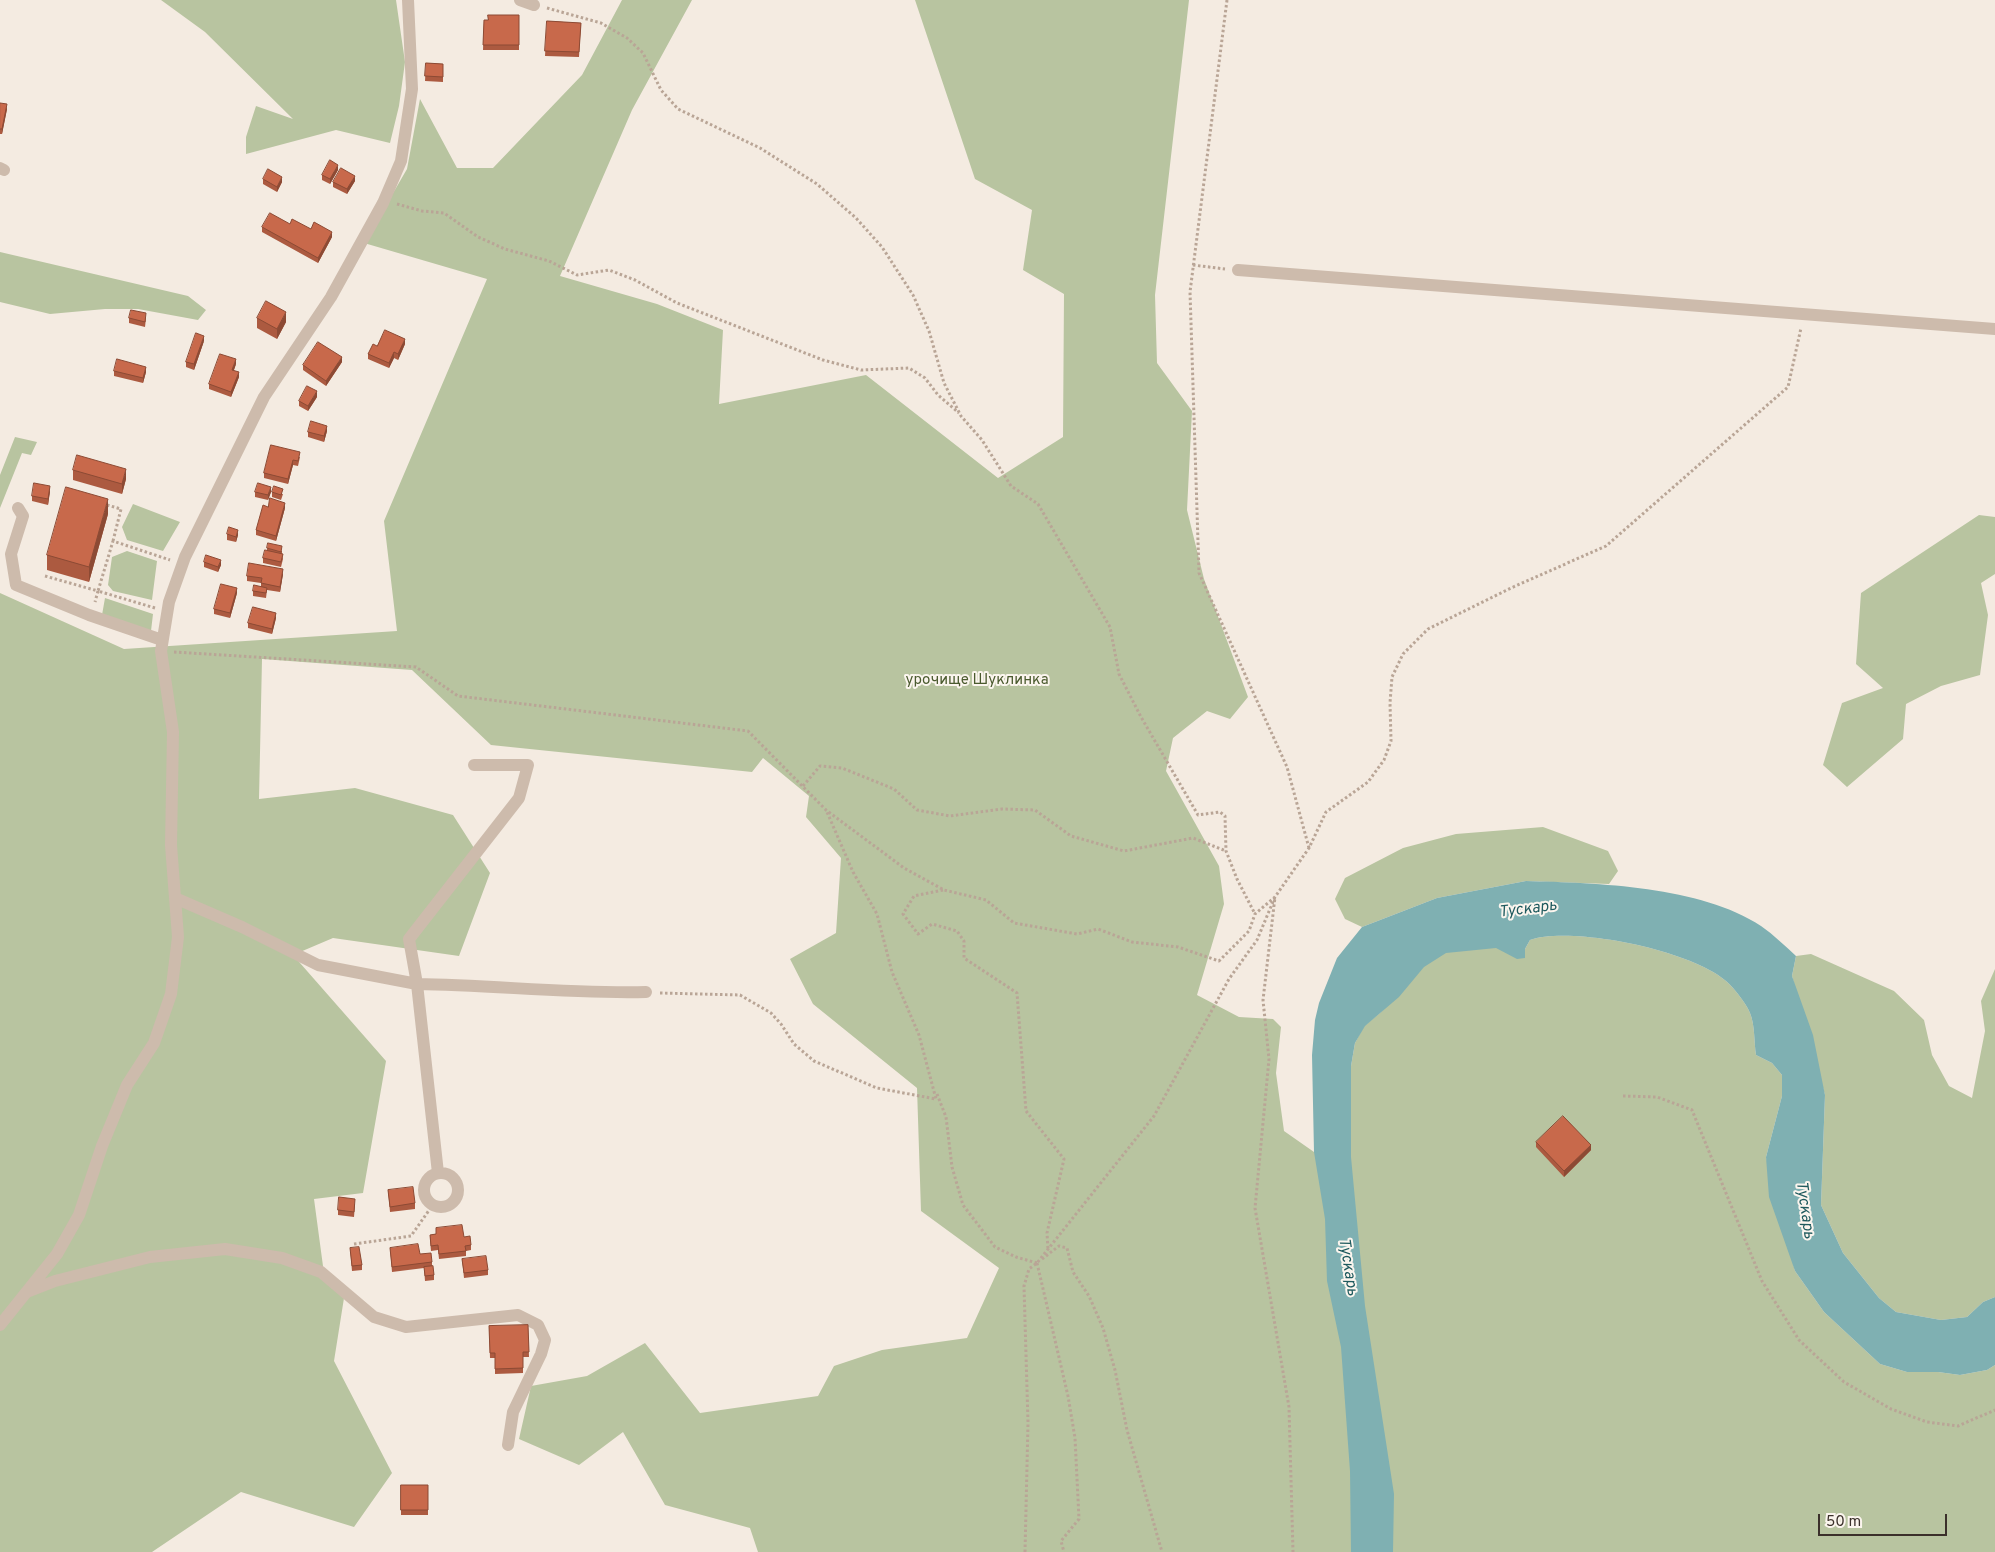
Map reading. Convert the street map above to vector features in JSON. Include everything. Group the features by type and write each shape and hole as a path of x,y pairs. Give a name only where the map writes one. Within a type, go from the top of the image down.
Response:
{"street":[{"path":"0,1326 57,1254 80,1216 102,1146 127,1085 154,1043 171,994 178,937 171,845 173,732 162,646 168,612 182,564 264,397 331,298 383,203 401,161 412,89 408,0"},
{"path":"520,0 534,5"},
{"path":"1238,270 1995,329"},
{"path":"18,508 23,516 11,554 16,585 162,646"},
{"path":"438,1173 417,984 410,939 519,798 528,765 474,765"},
{"path":"175,898 242,926 318,964 417,984 484,985 599,993 646,992"},
{"path":"438,1173 450,1176 455,1180 458,1189 458,1196 448,1206 432,1206 426,1199 423,1190 429,1178 438,1173"},
{"path":"27,1292 55,1281 150,1257 225,1249 282,1258 321,1272 374,1316 406,1326 518,1315 538,1325 544,1340 541,1354 513,1412 508,1445"}],"path":[{"path":"1227,0 1190,292 1199,574 1287,767 1310,848"},
{"path":"534,5 601,23 627,38 643,53 661,90 678,109 760,148 817,184 856,218 882,247 913,294 929,331 944,383 961,416"},
{"path":"383,203 444,214 478,237 504,249 549,261 577,275 609,270 635,280 676,303 823,360 861,370 909,368 925,378 938,395 961,416 982,440 1011,486 1038,504 1056,532 1110,627 1119,674 1141,717 1198,815 1220,812 1225,816 1226,851 1237,879 1255,914"},
{"path":"1193,266 1238,270"},
{"path":"1037,1263 1154,1116 1229,978 1257,940 1275,898 1310,848 1326,812 1368,782 1384,760 1391,741 1390,703 1392,677 1403,654 1428,629 1511,588 1606,546 1788,388 1804,314"},
{"path":"92,616 121,509 102,504"},
{"path":"113,541 182,564"},
{"path":"45,576 168,612"},
{"path":"162,646 416,667 458,696 748,731 826,810 904,868 944,890 986,900 1014,923 1077,934 1098,929 1132,942 1178,947 1219,961 1249,932 1255,914 1275,898"},
{"path":"803,786 820,766 842,768 894,790 917,810 950,816 1002,809 1035,810 1071,836 1124,851 1193,838 1226,851"},
{"path":"646,992 740,995 770,1013 781,1024 794,1044 814,1061 877,1088 936,1099 919,1035 892,972 877,914 853,872 826,810"},
{"path":"944,890 914,896 903,914 918,934 932,924 957,931 964,941 964,958 1017,994 1026,1110 1064,1159 1047,1233 1048,1249"},
{"path":"1275,898 1263,1000 1269,1059 1255,1208 1289,1407 1293,1552"},
{"path":"933,1086 946,1117 952,1167 963,1205 994,1247 1037,1263"},
{"path":"1623,1096 1657,1097 1692,1110 1762,1281 1799,1340 1844,1382 1891,1410 1927,1422 1958,1426 1995,1410"},
{"path":"354,1244 411,1236 432,1206"},
{"path":"1024,1552 1028,1423 1024,1286 1029,1270 1059,1246 1067,1248 1073,1272 1089,1296 1103,1328 1115,1370 1127,1430 1162,1552"},
{"path":"1037,1263 1068,1396 1075,1438 1079,1519 1061,1541 1064,1552"}],"green space":[{"path":"161,0 396,0 405,62 399,106 390,143 336,130 246,154 246,137 256,106 293,119 205,32"},
{"name":"урочище Шуклинка","path":"622,0 692,0 632,110 560,276 657,304 723,330 719,404 866,375 998,478 1063,437 1064,294 1023,270 1032,210 975,179 915,0 1189,0 1155,295 1157,363 1192,411 1187,510 1204,579 1248,697 1230,719 1207,711 1173,738 1166,771 1219,866 1224,904 1197,995 1239,1017 1273,1019 1281,1027 1276,1073 1284,1131 1314,1152 1350,1157 1351,1066 1355,1043 1364,1026 1380,1013 1438,951 1484,938 1525,958 1525,949 1530,940 1550,936 1575,936 1605,939 1668,953 1695,963 1718,975 1733,988 1749,1010 1753,1023 1756,1055 1772,1063 1782,1075 1782,1096 1766,1157 1795,1271 1824,1312 1880,1364 1907,1372 1938,1372 1960,1375 1987,1370 1995,1365 1995,1552 758,1552 750,1528 665,1505 623,1432 579,1465 519,1439 531,1386 587,1376 645,1343 700,1413 818,1396 834,1366 882,1350 967,1338 999,1268 921,1211 917,1088 813,1004 790,959 836,933 841,858 806,817 809,796 763,758 752,772 491,745 412,670 262,659 259,799 355,788 453,815 490,873 459,956 333,938 293,955 386,1061 363,1193 314,1199 325,1281 344,1298 334,1361 392,1473 354,1527 241,1492 152,1552 0,1552 0,593 124,649 397,631 384,521 487,279 364,243 407,169 420,99 457,168 493,168 582,75"},
{"path":"0,252 188,296 206,310 198,320 138,309 105,309 50,314 0,302"},
{"path":"15,437 37,442 31,455 22,453 0,508 0,475"},
{"path":"133,504 180,522 163,551 127,540 122,527"},
{"path":"1979,515 1995,517 1995,574 1981,583 1988,615 1980,675 1941,686 1906,704 1903,739 1847,787 1823,765 1842,703 1883,688 1856,664 1861,593"},
{"path":"127,551 157,561 152,600 113,591 108,585 112,557"},
{"path":"105,598 153,614 151,631 102,615"},
{"path":"1543,827 1608,851 1618,871 1609,884 1526,881 1437,898 1362,927 1345,919 1335,899 1345,878 1403,848 1456,834"},
{"path":"1811,954 1894,991 1924,1020 1932,1055 1949,1086 1972,1098 1985,1031 1981,1001 1995,969 1995,1297 1983,1302 1967,1317 1941,1320 1896,1312 1879,1298 1843,1253 1821,1205 1825,1095 1792,976 1796,956"}],"water":[{"name":"Тускарь","path":"1526,881 1584,883 1648,889 1709,902 1737,913 1761,926 1796,956 1792,976 1813,1035 1825,1095 1821,1205 1843,1253 1879,1298 1896,1312 1941,1320 1967,1317 1983,1302 1995,1297 1995,1365 1987,1370 1960,1375 1938,1372 1907,1372 1880,1364 1824,1312 1795,1271 1769,1197 1766,1157 1782,1096 1782,1075 1772,1063 1756,1055 1753,1023 1749,1010 1733,988 1718,975 1695,963 1668,953 1605,939 1576,936 1550,936 1530,940 1525,949 1525,958 1517,959 1496,948 1446,953 1424,967 1399,997 1365,1026 1355,1043 1351,1066 1351,1157 1365,1306 1394,1494 1393,1552 1351,1552 1350,1471 1341,1347 1327,1281 1325,1219 1314,1152 1312,1055 1315,1020 1319,1003 1337,958 1362,927 1437,898"}],"building":[{"path":"488,15 519,15 519,45 483,45 484,20 488,20"},
{"path":"547,21 581,23 579,52 545,51"},
{"path":"426,63 443,64 443,77 425,76"},
{"path":"0,103 7,104 2,129 0,129"},
{"path":"330,160 338,165 330,179 322,175"},
{"path":"341,168 355,176 347,189 333,182"},
{"path":"268,169 282,177 277,187 263,179"},
{"path":"270,213 290,224 292,219 311,229 314,222 332,232 318,258 262,227"},
{"path":"266,301 286,312 277,329 257,318"},
{"path":"131,310 146,313 145,322 129,318"},
{"path":"385,330 405,339 398,354 394,352 389,363 368,354 373,344 377,346"},
{"path":"196,333 204,336 194,364 186,362"},
{"path":"318,342 342,357 326,381 303,365"},
{"path":"220,354 236,359 232,370 239,372 231,392 209,384"},
{"path":"117,359 146,367 143,378 114,371"},
{"path":"307,386 317,391 308,406 299,401"},
{"path":"311,421 327,426 324,436 308,432"},
{"path":"271,445 300,452 298,461 293,460 288,479 264,473"},
{"path":"77,455 126,469 122,484 73,470"},
{"path":"34,483 50,486 48,499 32,496"},
{"path":"258,483 271,487 268,495 255,492"},
{"path":"274,486 283,489 281,495 272,492"},
{"path":"66,487 108,499 89,567 47,555"},
{"path":"270,498 285,503 276,536 256,530 263,505 268,507"},
{"path":"229,527 238,530 236,537 227,534"},
{"path":"268,543 282,546 281,552 267,548"},
{"path":"265,550 283,554 281,562 263,558"},
{"path":"206,555 221,560 218,567 204,562"},
{"path":"249,563 283,569 280,587 261,583 262,578 247,576"},
{"path":"221,584 237,588 230,613 214,609"},
{"path":"254,585 267,588 266,593 253,591"},
{"path":"253,607 276,613 272,629 248,623"},
{"path":"1563,1116 1591,1145 1564,1171 1536,1142"},
{"path":"413,1187 415,1203 390,1207 388,1190"},
{"path":"339,1197 355,1199 354,1212 338,1210"},
{"path":"462,1225 464,1237 470,1236 471,1245 465,1246 466,1251 439,1254 438,1245 431,1246 430,1235 436,1234 436,1228"},
{"path":"418,1244 420,1254 431,1253 432,1262 392,1267 390,1248"},
{"path":"359,1247 362,1265 352,1266 350,1248"},
{"path":"486,1256 488,1270 464,1273 462,1259"},
{"path":"433,1266 434,1275 425,1276 424,1267"},
{"path":"528,1325 529,1352 523,1352 523,1368 495,1369 495,1353 490,1353 489,1326"},
{"path":"401,1485 428,1485 428,1510 401,1510"}]}
